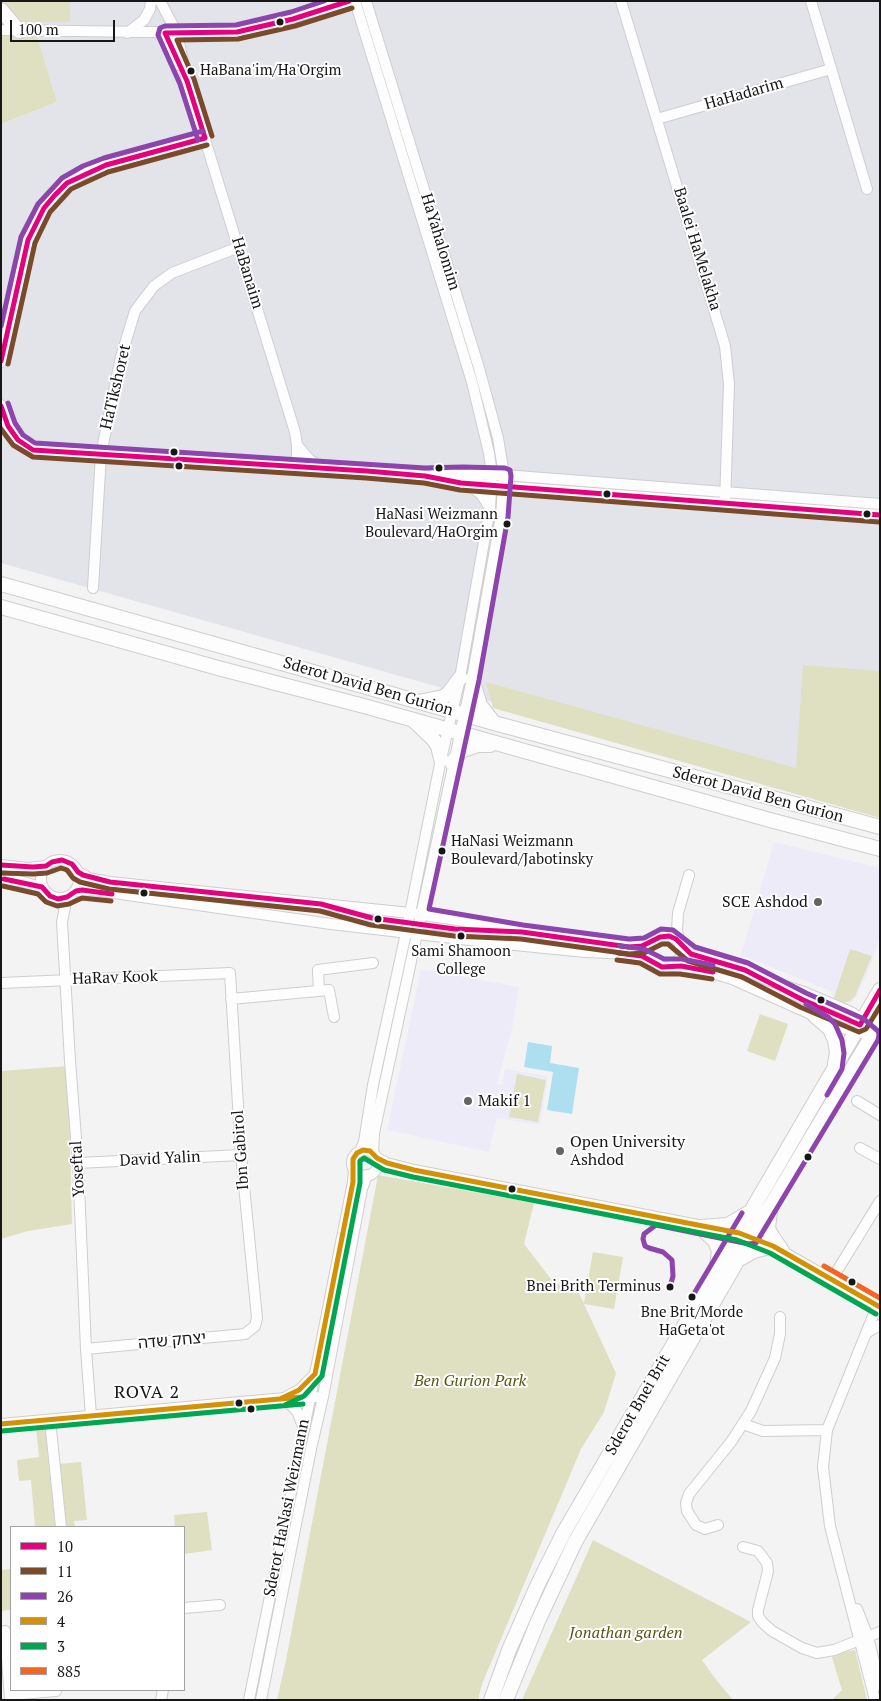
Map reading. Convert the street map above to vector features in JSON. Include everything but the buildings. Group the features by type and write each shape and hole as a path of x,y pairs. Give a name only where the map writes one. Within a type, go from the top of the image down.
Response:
{"main road":[{"path":"1,10 19,31"},
{"name":"Sderot David Ben Gurion","path":"1,584 494,723 880,827"},
{"name":"Sderot David Ben Gurion","path":"1,607 218,668 411,719 710,804 880,849"},
{"path":"418,701 443,697 466,679 480,705 494,723"},
{"path":"411,719 433,739 447,761 461,751 478,745 501,745"},
{"name":"Sderot Bnei Brit","path":"506,1700 538,1621 575,1542 738,1260 752,1209 880,990"},
{"path":"815,1016 830,1029 835,1040 837,1053 835,1067"},
{"name":"Sderot Bnei Brit","path":"491,1700 509,1650 534,1592 564,1532 717,1268 770,1207 880,1022"},
{"path":"738,1260 754,1251 778,1248 768,1228 770,1207"},
{"path":"700,1227 728,1225 740,1220 752,1209"},
{"path":"700,1227 713,1237 718,1247 717,1268"}],"street":[{"path":"127,33 144,20 150,9 151,1"},
{"name":"HaBanaim","path":"160,1 177,33 187,82 295,432 297,466"},
{"path":"1,30 127,33 237,32 274,24 350,1"},
{"name":"HaYahalomim","path":"355,1 472,382 489,453 492,479"},
{"name":"HaYahalomim","path":"366,1 479,368 498,438 504,480"},
{"name":"Baalei HaMelakha","path":"621,1 726,346 729,384 725,504"},
{"path":"811,1 867,188"},
{"path":"335,4 360,16"},
{"name":"HaBanaim","path":"165,33 187,82"},
{"name":"HaHadarim","path":"657,119 831,69"},
{"path":"1,362 28,240 44,208 55,194 67,183 99,168 205,138"},
{"name":"HaTikshoret","path":"93,588 101,454 121,357 135,311 154,286 172,274 239,247"},
{"path":"1,405 8,426 18,440 33,450 297,466 424,476 449,474 504,480 726,492 880,504"},
{"path":"297,445 319,468"},
{"path":"424,476 444,481 465,483 492,479"},
{"path":"466,679 490,508 492,479"},
{"path":"504,480 524,488 627,494 880,516"},
{"path":"371,1173 378,1165 375,1155 374,1133 411,933 502,504 504,480"},
{"path":"465,483 481,494 490,508"},
{"path":"502,504 511,495 524,488"},
{"path":"1,865 28,868 46,866 55,861 65,860 72,864 78,872 80,880 76,891"},
{"path":"42,887 41,876 46,866"},
{"path":"78,872 89,878 110,882 415,914 628,947 642,946 658,938 671,936 691,954 731,965 851,1012 859,1026 872,1036"},
{"path":"653,961 650,951 658,938 673,923 678,913 689,875"},
{"path":"1,879 42,887 48,894 58,899 67,897 76,891 93,890 411,933 567,950 637,955 653,961 662,967 696,968 732,978 842,1028 859,1026"},
{"name":"Yoseftal","path":"52,897 62,922"},
{"name":"Yoseftal","path":"67,897 62,922 78,1163 90,1416"},
{"path":"672,966 678,962 681,956 677,930 678,913"},
{"path":"411,933 373,1085 364,1142 360,1151 353,1159 354,1169 361,1175 386,1170 414,1170"},
{"path":"319,991 318,970 373,963"},
{"name":"HaRav Kook","path":"1,983 230,973"},
{"name":"Ibn Gabirol","path":"230,973 241,1155 258,1318 255,1326"},
{"path":"231,999 330,990 334,1017"},
{"path":"857,1101 880,1114"},
{"path":"860,1148 880,1160"},
{"path":"360,1151 366,1150 387,1163 414,1170 745,1235 778,1248 878,1306 827,1430 824,1467 825,1492 830,1526 863,1639 880,1686"},
{"name":"David Yalin","path":"78,1163 241,1155"},
{"name":"Sderot HaNasi Weizmann","path":"249,1700 353,1182 354,1169"},
{"name":"Sderot HaNasi Weizmann","path":"260,1700 323,1397 362,1189 371,1173"},
{"path":"832,1279 880,1201"},
{"path":"718,1525 705,1529 696,1525 687,1511 686,1503 689,1494 751,1411 775,1358 780,1334 780,1317"},
{"path":"866,1334 880,1325"},
{"name":"יצחק שדה","path":"86,1350 246,1334 255,1326"},
{"path":"282,1398 299,1390 315,1374"},
{"path":"1,1424 282,1398 323,1397"},
{"path":"282,1398 298,1413 303,1428"},
{"path":"50,1420 61,1526"},
{"path":"743,1424 763,1430 827,1430"},
{"path":"743,1547 758,1551 767,1563 768,1571 758,1616 772,1631 802,1648 817,1653 834,1650 880,1632"},
{"path":"185,1608 220,1605"},
{"path":"6,1631 10,1698 56,1691"},
{"path":"863,1639 875,1700"}],"shaded area":[{"path":"70,1 880,1 880,812 1,563 1,124 57,102 33,22 70,22"},
{"name":"SCE Ashdod","path":"774,842 880,868 880,936 873,960 856,997 851,1003 843,1005 832,999 833,992 741,955"},
{"path":"421,969 519,987 513,1025 497,1084 502,1085 505,1069 548,1076 540,1125 497,1118 489,1152 387,1130"}],"green space":[{"path":"1,1 70,1 70,22 33,22 57,102 1,124"},
{"path":"803,665 880,671 880,818 493,708 486,682 796,768"},
{"path":"850,949 872,956 855,996 850,1001 843,1003 834,998"},
{"path":"760,1014 788,1024 775,1061 747,1051"},
{"path":"68,1066 72,1224 28,1231 1,1239 1,1071"},
{"path":"517,1074 546,1080 538,1122 509,1117"},
{"name":"Ben Gurion Park","path":"378,1175 534,1203 524,1244 554,1283 576,1288 584,1303 593,1252 623,1257 614,1309 584,1304 616,1373 604,1412 581,1449 482,1684 478,1700 277,1700 286,1660"},
{"path":"49,1427 58,1526 35,1526 31,1480 19,1481 17,1460 39,1457 36,1428"},
{"path":"81,1462 87,1520 74,1521 75,1526 63,1526 58,1464"},
{"path":"207,1512 212,1550 185,1554 185,1526 175,1526 174,1515"},
{"name":"Jonathan garden","path":"593,1540 751,1622 702,1660 733,1700 522,1700"},
{"path":"10,1569 10,1610 1,1611 1,1570"},
{"path":"855,1650 867,1700 832,1700 842,1690 831,1654"}],"water":[{"path":"528,1042 552,1046 550,1063 579,1068 572,1114 547,1110 553,1072 524,1067"}],"transit line":[{"name":"26","path":"198,140 180,84 158,35 160,28 165,26 236,25 291,12 324,1"},
{"name":"10","path":"205,138 187,81 165,33 237,32 293,19 349,1"},
{"name":"11","path":"212,136 194,79 177,40 238,39 295,26 352,8"},
{"name":"26","path":"1,326 21,237 38,204 62,178 83,166 104,158 203,131"},
{"name":"10","path":"1,361 28,240 44,208 55,195 67,183 106,165 205,138"},
{"name":"11","path":"8,364 35,243 50,212 71,189 108,172 207,145"},
{"name":"26","path":"8,403 15,423 23,435 35,443 425,468 505,468 510,470 508,517 479,680 429,909 523,925 629,939 644,938 661,929 673,930 695,947 748,963 806,993 864,1019 878,1031 879,1035 878,1040 756,1243 749,1244 656,1225 644,1234 645,1246 663,1252 672,1260 673,1276 670,1287"},
{"name":"10","path":"1,406 8,426 18,440 33,450 367,471 425,476 461,483 880,515"},
{"name":"11","path":"1,429 13,445 33,457 366,478 424,483 460,490 879,522"},
{"name":"10","path":"1,865 46,866 52,862 62,860 72,864 83,875 110,882 321,904 372,918 455,929 522,932 629,947 642,946 660,937 669,936 676,939 691,954 745,970 803,1000 860,1025 880,990"},
{"name":"11","path":"1,873 47,873 61,868 67,870 73,878 80,882 109,889 320,911 371,925 454,936 521,939 629,954 644,953 662,944 668,944 688,961 742,977 800,1007 859,1032 866,1029 880,1006"},
{"name":"10","path":"4,879 42,887 50,896 58,899 82,890 112,894"},
{"name":"11","path":"3,886 38,894 46,902 57,906 69,904 82,898 111,901"},
{"name":"26","path":"620,946 644,949 664,959 682,959 713,965"},
{"name":"10","path":"618,953 642,956 662,967 681,966 713,972"},
{"name":"11","path":"617,960 640,963 660,974 680,974 712,979"},
{"name":"26","path":"806,1004 828,1017 835,1024 842,1040 844,1053 842,1069 827,1095"},
{"name":"4","path":"282,1398 299,1390 315,1374 353,1182 353,1159 357,1153 363,1150 370,1151 377,1158 387,1163 414,1170 739,1233 773,1246 880,1307"},
{"name":"3","path":"285,1405 304,1396 322,1376 360,1183 360,1161 364,1158 384,1170 413,1177 737,1240 770,1253 876,1314"},
{"name":"26","path":"692,1297 742,1213"},
{"name":"885","path":"824,1266 880,1298"},
{"name":"4","path":"1,1424 302,1397"},
{"name":"3","path":"2,1431 303,1404"}],"place":[{"name":"HaBana'im/Ha'Orgim","path":"191,71"},
{"name":"HaNasi Weizmann Boulevard/HaOrgim","path":"507,524"},
{"name":"HaNasi Weizmann Boulevard/Jabotinsky","path":"442,851"},
{"name":"SCE Ashdod","path":"818,902"},
{"name":"Sami Shamoon College","path":"461,936"},
{"name":"Makif 1","path":"468,1101"},
{"name":"Open University Ashdod","path":"560,1151"},
{"name":"Bnei Brith Terminus","path":"670,1287"},
{"name":"Bne Brit/Morde HaGeta'ot","path":"692,1297"}],"district":[{"name":"ROVA 2","path":"147,1393"}]}
